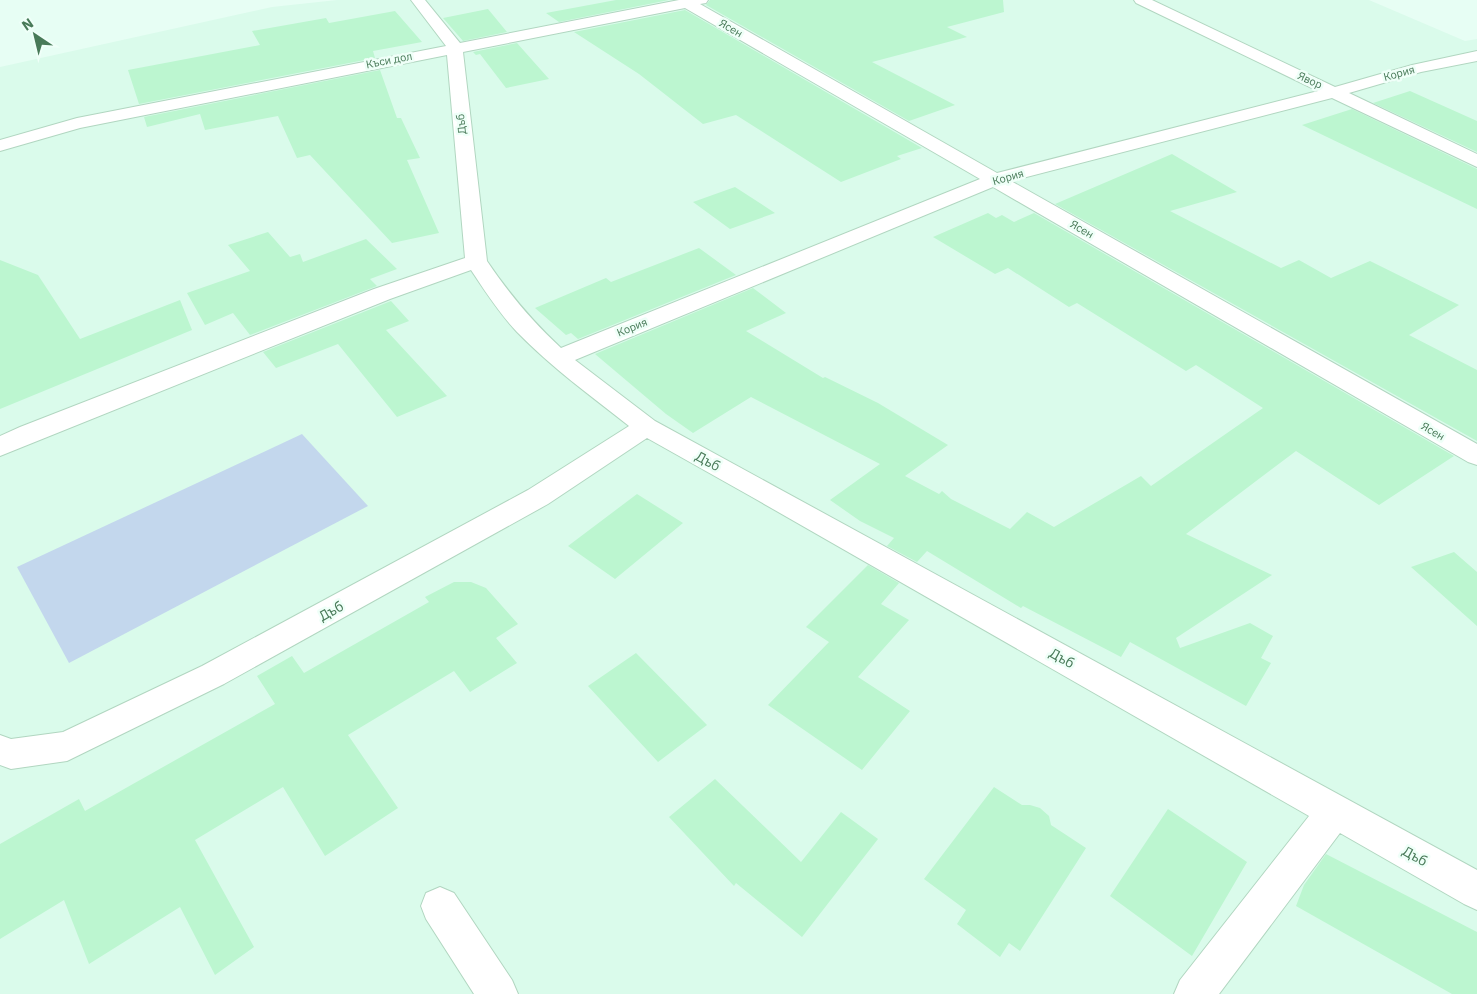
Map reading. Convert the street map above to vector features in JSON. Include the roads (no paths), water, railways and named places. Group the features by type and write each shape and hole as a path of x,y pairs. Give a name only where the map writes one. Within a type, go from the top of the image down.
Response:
{"street":[{"path":"418,0 455,47"},
{"name":"Явор","path":"1141,0 1477,161"},
{"name":"Къси дол","path":"0,146 77,123 694,1"},
{"name":"Ясен","path":"694,1 996,180 1477,456"},
{"name":"Дъб","path":"455,47 476,261 524,326 558,358 646,427 762,490 1477,891"},
{"name":"Кория","path":"558,358 996,180 1335,92 1418,68 1477,56"},
{"path":"0,447 30,433 373,297 476,261"},
{"name":"Дъб","path":"0,750 11,754 67,746 213,675 538,497 646,427"},
{"path":"1194,994 1335,812"},
{"path":"440,906 498,994"}]}
